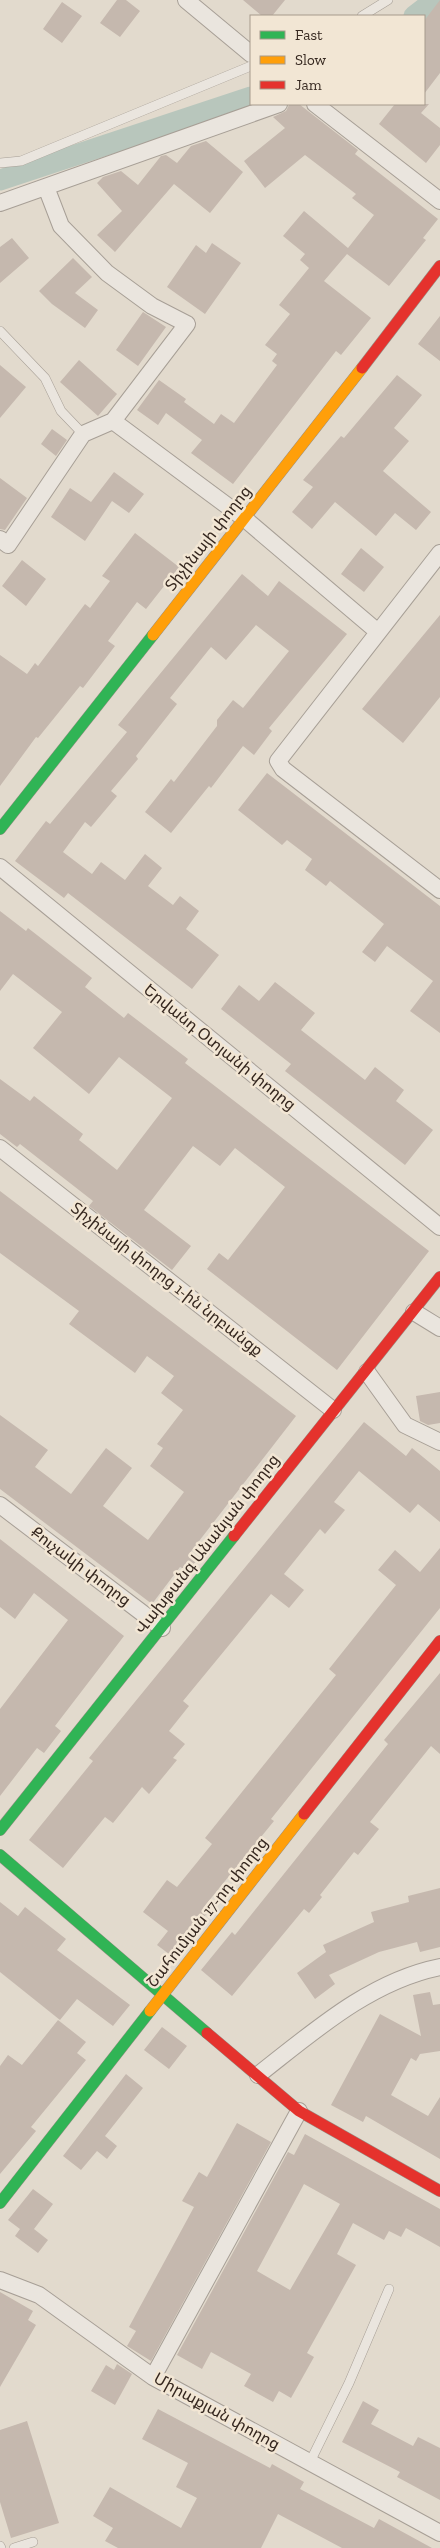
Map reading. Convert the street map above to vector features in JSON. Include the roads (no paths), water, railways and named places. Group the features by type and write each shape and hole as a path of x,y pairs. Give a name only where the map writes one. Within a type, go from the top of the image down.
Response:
{"street":[{"path":"186,0 250,53"},
{"path":"0,203 276,105"},
{"path":"316,105 440,201"},
{"path":"0,539 8,545 83,434 113,421 187,324 152,306 107,273 61,226 46,187"},
{"name":"Տիչինայի փողոց","path":"0,829 245,519 440,266"},
{"path":"113,421 245,519 378,632"},
{"path":"440,553 278,761 283,769 440,890"},
{"name":"Երվանդ Օտյանի փողոց","path":"0,867 440,1227"},
{"name":"Տիչինայի փողոց 1-ին նրբանցք","path":"0,1148 333,1410"},
{"name":"Վախթանգ Անանյան փողոց","path":"0,1830 333,1410 367,1372 440,1277"},
{"path":"414,1312 440,1328"},
{"path":"367,1372 406,1425 440,1442"},
{"name":"Քուչակի փողոց","path":"0,1505 162,1628"},
{"name":"Շահումյան 17-րդ փողոց","path":"0,2203 440,1641"},
{"path":"0,1855 299,2111 440,2191"},
{"path":"258,2075 335,2015 413,1973 440,1968"},
{"path":"153,2376 299,2111"},
{"name":"Միրաքյան փողոց","path":"0,2280 39,2295 153,2376 440,2533"}],"lane":[{"path":"364,15 388,0"},
{"path":"0,163 21,161 250,66"},
{"path":"0,331 45,378 62,411 83,434"},
{"path":"310,2462 349,2383 389,2289"},
{"path":"14,2548 33,2542"}],"waterway":[{"path":"415,15 435,0"},
{"path":"0,180 250,97"}]}
